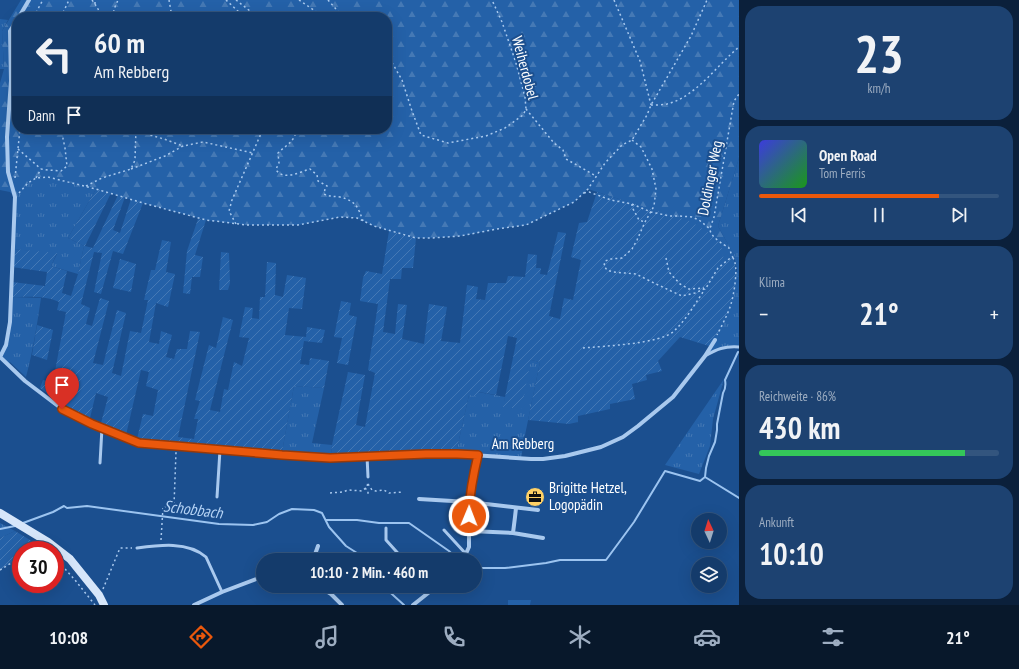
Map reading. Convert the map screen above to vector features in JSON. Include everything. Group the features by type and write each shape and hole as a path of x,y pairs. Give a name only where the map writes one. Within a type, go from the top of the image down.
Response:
{"street":[{"path":"22,12 29,0"},
{"path":"0,357 6,345 10,322 15,197 8,172 7,137 11,81 10,31 12,28"},
{"name":"Am Rebberg","path":"0,357 25,381 62,409 102,428 139,443 330,458 457,454 518,459 542,459 565,456 601,447 623,437 672,397 705,356 715,340"},
{"path":"466,553 469,547 469,502 471,483 478,455"},
{"path":"418,499 469,502 538,510"},
{"path":"513,533 516,508"},
{"path":"0,513 48,542 70,559 99,595 104,605"},
{"path":"470,531 513,533 543,538"},
{"path":"316,553 318,546"},
{"path":"194,605 222,592 256,579"},
{"path":"329,593 342,605"},
{"path":"413,605 429,593"}],"lane":[{"path":"705,356 717,349 731,346 739,347"},
{"path":"100,463 102,428"},
{"path":"217,497 220,450"},
{"path":"368,456 368,477"},
{"path":"386,528 386,540 398,553"},
{"path":"444,530 465,553"},
{"path":"137,548 172,545 189,548 202,553 206,557 222,592"}],"path":[{"path":"36,12 43,0"},
{"path":"63,12 69,0"},
{"path":"92,0 99,12"},
{"path":"113,12 118,0"},
{"path":"169,0 171,12"},
{"path":"226,0 239,12"},
{"path":"236,0 250,12"},
{"path":"299,0 317,12"},
{"path":"328,0 339,12"},
{"name":"Weiherdobel","path":"392,63 402,80 422,135 448,143 486,136 506,128 523,115 526,109 525,97 502,22 492,0"},
{"path":"614,0 640,61 651,105"},
{"path":"15,197 28,183 36,178 48,177 86,186 198,219 236,224 298,225 340,217 357,218 374,226 416,238 460,236 526,225 574,202 588,189 605,163 622,145 632,140 691,36 707,0"},
{"path":"651,105 666,104 684,96 704,81 738,48"},
{"name":"Doldinger Weg","path":"733,258 729,248 721,244 710,230 714,217 734,101 739,94"},
{"path":"526,109 554,143 563,150 566,159 596,176"},
{"path":"15,178 20,134"},
{"path":"18,149 41,169 61,171 67,166 62,134"},
{"path":"131,169 135,160 136,134"},
{"path":"148,134 183,146"},
{"path":"236,224 229,211 232,200 261,134"},
{"path":"296,134 288,145 278,153 279,163 276,170 279,174 289,176 310,169 317,175 318,181 327,186 324,194 352,201 358,207 363,221"},
{"path":"632,140 641,147 652,169 656,190 654,206 645,222 638,240 632,249 622,258 611,258 605,261 604,266 607,270 614,272 636,274 682,296 706,288"},
{"path":"86,186 102,178 165,156 183,146 203,142 253,153"},
{"path":"36,178 41,169"},
{"path":"582,194 589,192 611,200 632,204 650,212 692,218 699,220 710,230"},
{"path":"632,204 632,207 639,220 645,222"},
{"path":"666,258 669,272 680,284 689,289 706,288"},
{"path":"583,348 646,341 660,338 673,332 685,318 711,281 718,268 729,259 733,258 735,260 737,270 735,288 731,305 715,340"},
{"path":"161,545 163,507 174,505 176,446"},
{"path":"368,477 368,484 372,490 384,490 389,493 403,492"},
{"path":"330,493 348,490 362,491 368,484"},
{"path":"365,488 368,491"},
{"path":"368,495 370,488"},
{"path":"99,595 102,592 120,548 137,548"},
{"path":"0,570 12,563"},
{"path":"64,567 76,580 95,605"}],"green space":[{"path":"21,0 739,0 739,158 718,226 734,255 735,260 733,258 724,262 650,209 588,189 574,202 526,225 460,236 432,238 416,238 389,231 357,218 340,217 298,225 247,225 206,220 48,177 35,178 15,197 10,192 0,190 0,83 4,69 2,31 12,15 12,134 392,134 392,12 14,12"},
{"path":"0,19 8,20 2,31 4,69 0,69"},
{"path":"739,158 739,347 717,349 705,356 713,345 737,270 734,255 718,226"},
{"path":"48,177 96,189 68,238 84,246 78,274 51,266 57,254 13,249 15,197 28,183 36,178"},
{"path":"96,189 111,193 85,246 93,248 118,195 125,197 113,230 120,233 131,199 143,203 123,254 113,251 101,294 94,292 102,253 94,252 81,304 90,308 86,324 92,326 100,298 109,301 93,363 103,365 117,310 126,313 112,373 121,376 130,331 141,333 148,300 144,300 151,270 155,270 162,240 171,242 166,272 175,274 168,307 156,303 149,342 159,344 161,331 172,335 166,357 174,359 177,349 187,349 190,331 200,332 178,437 194,439 198,419 194,419 200,401 195,400 209,345 216,348 223,317 233,320 210,410 220,412 224,389 228,390 234,362 242,366 249,338 239,337 245,307 253,308 252,318 259,319 260,297 265,297 267,262 276,263 275,295 283,297 287,275 306,278 302,309 289,308 285,335 306,337 307,327 325,330 322,343 304,341 300,364 309,365 310,358 329,361 324,388 294,386 282,452 137,439 143,414 153,416 158,390 146,386 149,372 141,370 126,435 101,423 108,397 96,393 90,418 59,402 40,388 43,380 53,382 66,312 57,310 59,302 48,298 11,297 12,282 45,286 47,272 12,267 13,249 57,253 51,266 67,271 62,293 71,296 78,274 84,246 68,238"},
{"path":"597,192 690,221 712,235 721,244 724,262 733,258 736,267 735,287 729,309 713,345 709,346 680,337 658,361 662,371 646,375 647,380 632,384 635,399 610,404 610,409 578,416 578,422 569,424 528,420 540,362 531,360 521,409 503,407 517,338 508,336 496,395 479,392 478,397 469,395 456,453 378,456 331,454 348,372 365,375 356,425 365,427 375,373 368,370 378,304 360,301 363,278 366,271 382,274 389,231 416,238 413,268 402,268 401,279 390,279 383,332 395,334 398,304 407,305 402,339 424,344 429,304 447,307 441,341 460,343 467,285 478,287 476,299 485,300 488,283 506,283 508,276 525,277 528,254 537,255 536,268 541,268 540,274 547,275 558,232 566,233 549,316 560,319 564,298 573,300 581,260 571,257 579,223 587,222"},
{"path":"198,219 206,220 195,255 203,257 200,277 192,277 190,294 183,293 187,251"},
{"path":"221,252 229,253 230,283 228,290 219,290"},
{"path":"120,259 136,264 131,292 113,288"},
{"path":"11,297 41,298 33,348 26,377 10,362 8,365 0,357 6,345"},
{"path":"341,301 351,303 349,315 357,317 348,365 337,363 342,338 334,337"},
{"path":"37,325 53,330 47,360 32,355"},
{"path":"531,360 540,362 521,458 456,453 469,395 478,392 505,397 504,407"},
{"path":"724,379 713,419 710,446 699,474 665,465"},
{"path":"294,386 324,388 312,443 332,445 331,454 282,452"},
{"path":"0,523 15,531 0,538"},
{"path":"15,531 32,541 12,541 12,563 0,570 0,538"},
{"path":"508,600 531,600 530,605 508,605"}],"waterway":[{"path":"705,477 709,456 715,442 723,393 726,386 725,380 738,352"},
{"path":"482,568 505,568 560,560 606,560 634,522 665,471 700,481 705,477 739,498"},
{"name":"Schobbach","path":"23,523 53,512 64,506 67,508 87,506 219,524 253,525 267,522 279,514 292,509 314,510 322,513 329,527 346,546 357,553"},
{"path":"326,520 409,523 451,553"},
{"name":"Schobbach","path":"0,529 15,526"},
{"name":"Schobbach","path":"391,593 404,605"}],"place":[{"name":"Brigitte Hetzel, Logopädin","path":"535,497"}],"route":[{"path":"62,409 92,424 139,443 330,458 426,454 478,455 471,483 469,516"}]}
